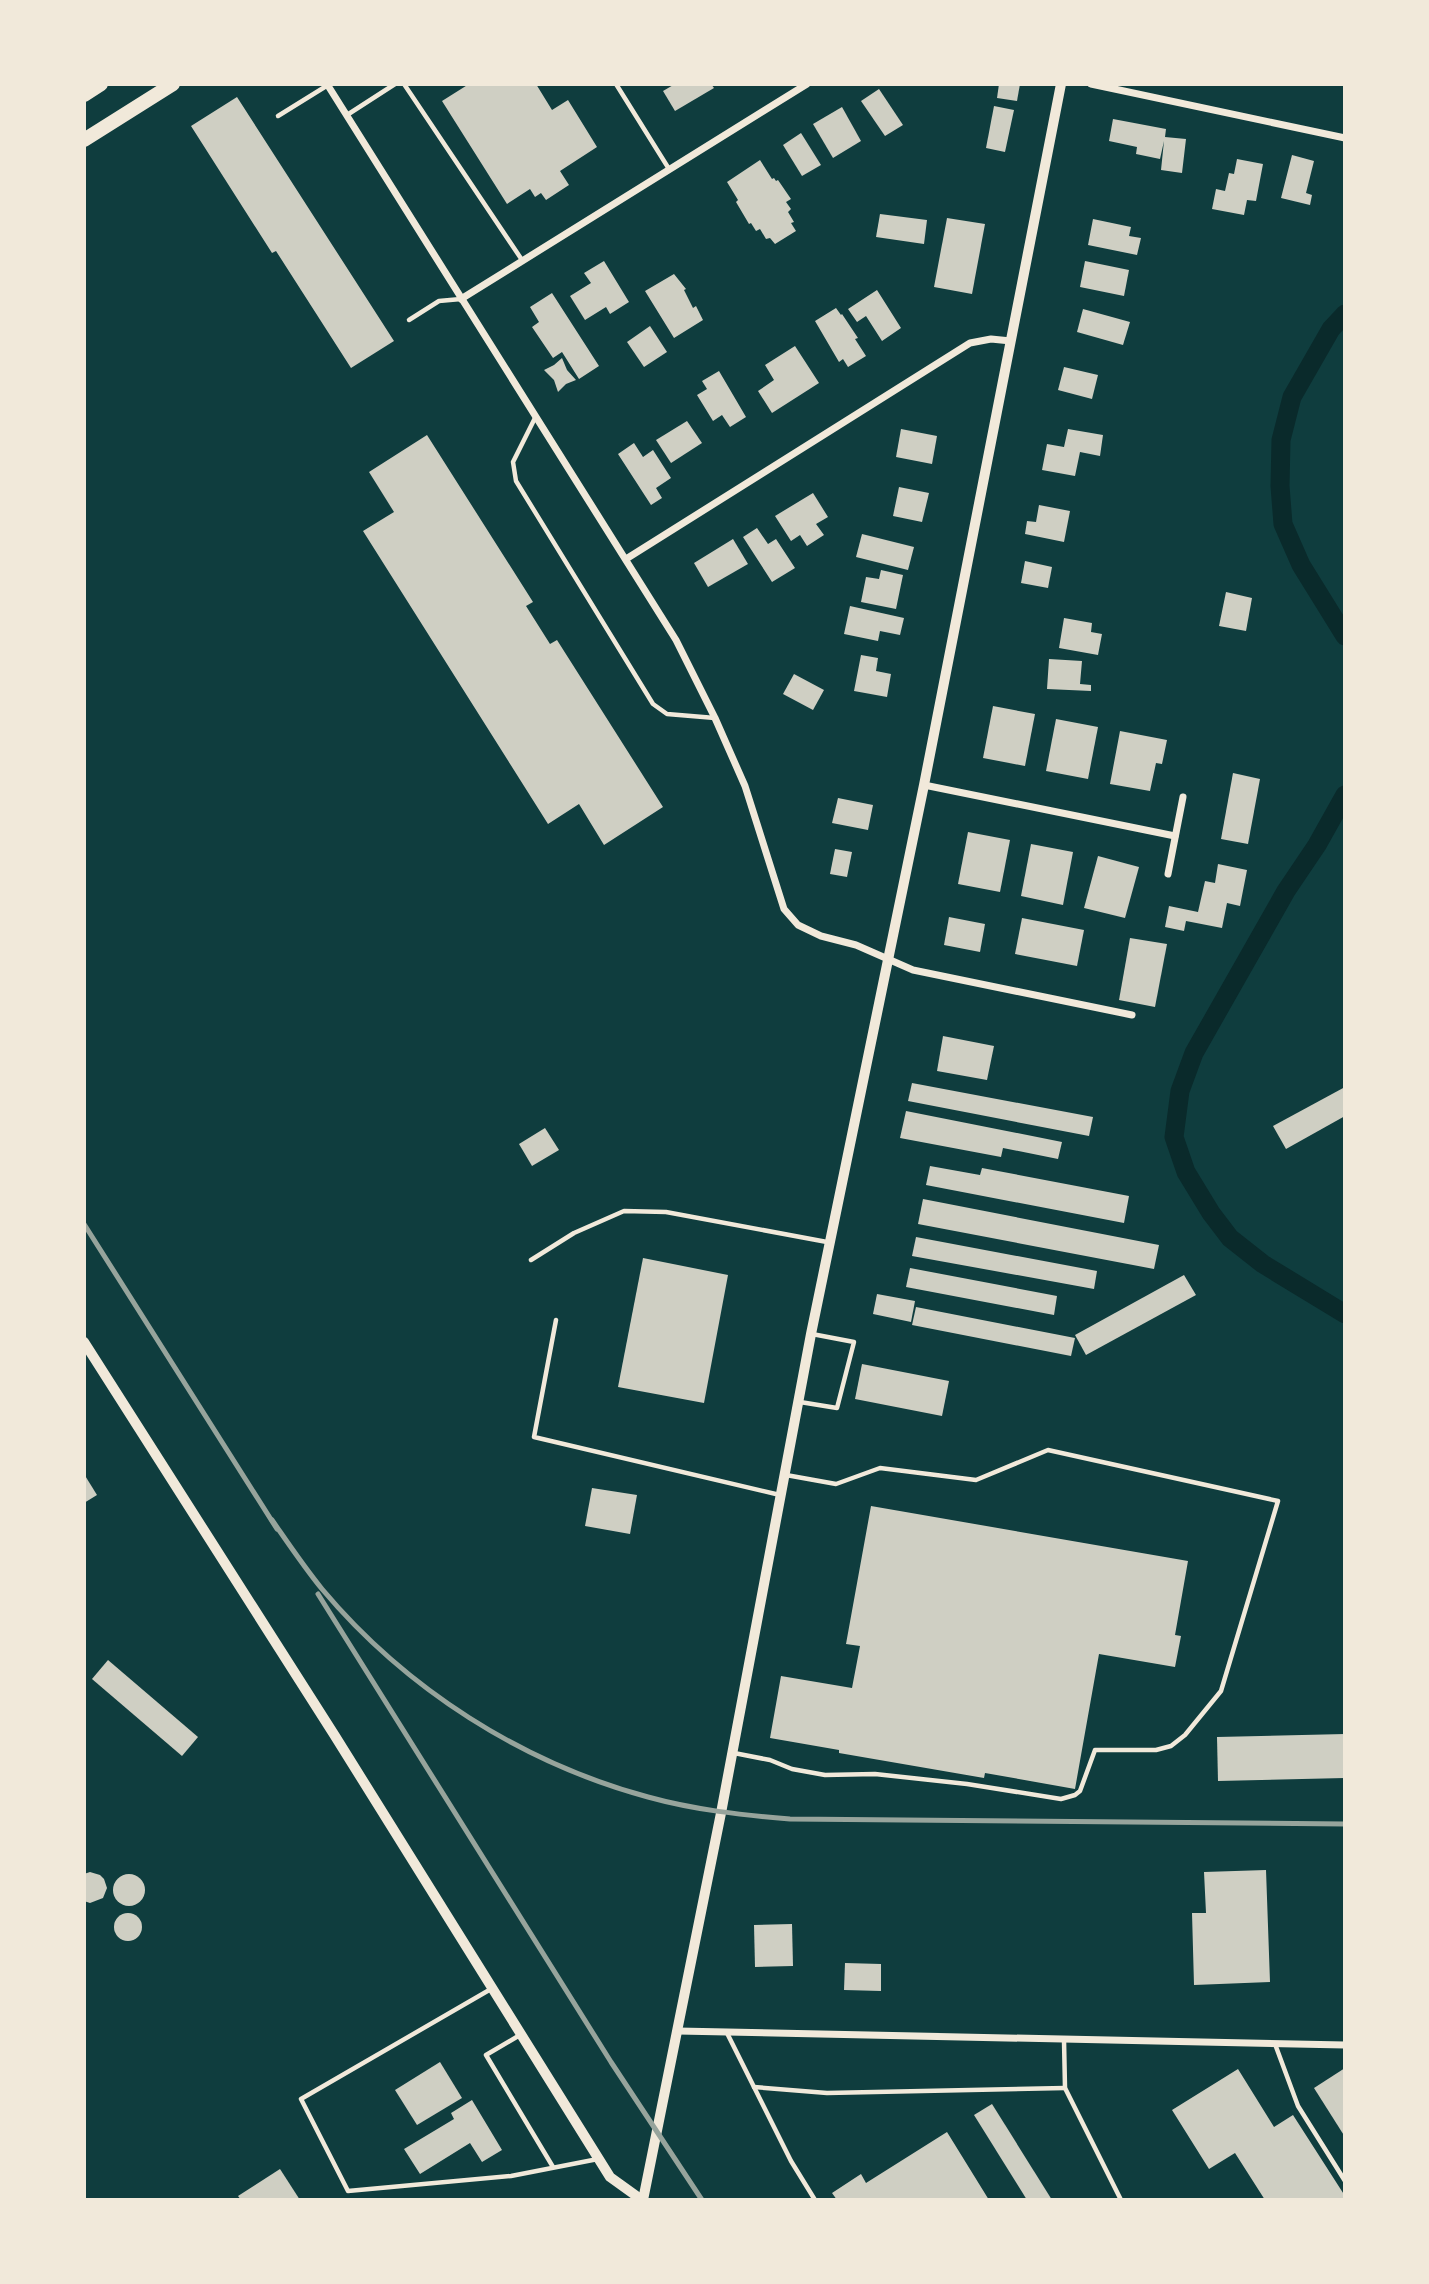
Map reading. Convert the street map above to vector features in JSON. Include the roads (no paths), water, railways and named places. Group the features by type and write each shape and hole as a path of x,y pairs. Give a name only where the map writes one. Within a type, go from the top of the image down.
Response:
{"main road":[{"path":"84,95 101,84"},
{"path":"84,140 173,84"}],"street":[{"path":"461,299 807,84"},
{"path":"84,1342 335,1737 598,2159 610,2177 643,2200 732,1753 811,1334 832,1243 887,958 924,785 1061,84"},
{"path":"1091,84 1345,138"},
{"path":"327,85 676,640 745,786 785,909 798,925 821,936 856,945 913,970 1132,1015"},
{"path":"626,559 970,343 991,339 1011,341"},
{"path":"924,785 1175,836"},
{"path":"1168,874 1183,797"},
{"path":"678,2031 1345,2045"}],"lane":[{"path":"347,115 395,84"},
{"path":"404,84 523,261"},
{"path":"615,84 670,169"},
{"path":"278,116 327,85"},
{"path":"409,320 439,301 461,299"},
{"path":"536,417 513,462 516,481 653,704 667,714 715,718"},
{"path":"531,1260 574,1233 624,1211 666,1212 832,1243"},
{"path":"556,1320 534,1437 781,1495"},
{"path":"799,1402 837,1408 854,1342 811,1334"},
{"path":"732,1753 769,1760 792,1769 825,1774 875,1774 1062,1798 1075,1795 1080,1791 1095,1750 1156,1749 1171,1746 1185,1735 1221,1691 1278,1501 1048,1450 976,1480 880,1468 836,1484 785,1475"},
{"path":"491,1988 301,2099 348,2191 511,2176 598,2159"},
{"path":"726,2032 791,2161 815,2200"},
{"path":"521,2035 486,2054 553,2167"},
{"path":"1064,2040 1065,2088 1121,2200"},
{"path":"1275,2044 1298,2106 1345,2180"},
{"path":"754,2087 827,2093 1065,2088"}],"waterway":[{"path":"1345,314 1331,329 1292,397 1281,440 1280,486 1283,524 1301,565 1345,636"},
{"path":"1345,795 1317,845 1286,891 1194,1053 1180,1091 1174,1137 1186,1172 1230,1238 1263,1264 1345,1314"}],"railway":[{"path":"84,1224 277,1529"},
{"path":"272,1520 315,1581 355,1625 429,1690 512,1743 601,1782 648,1797 719,1811 790,1819 1345,1824"},
{"path":"318,1594 611,2062 702,2200"}]}
